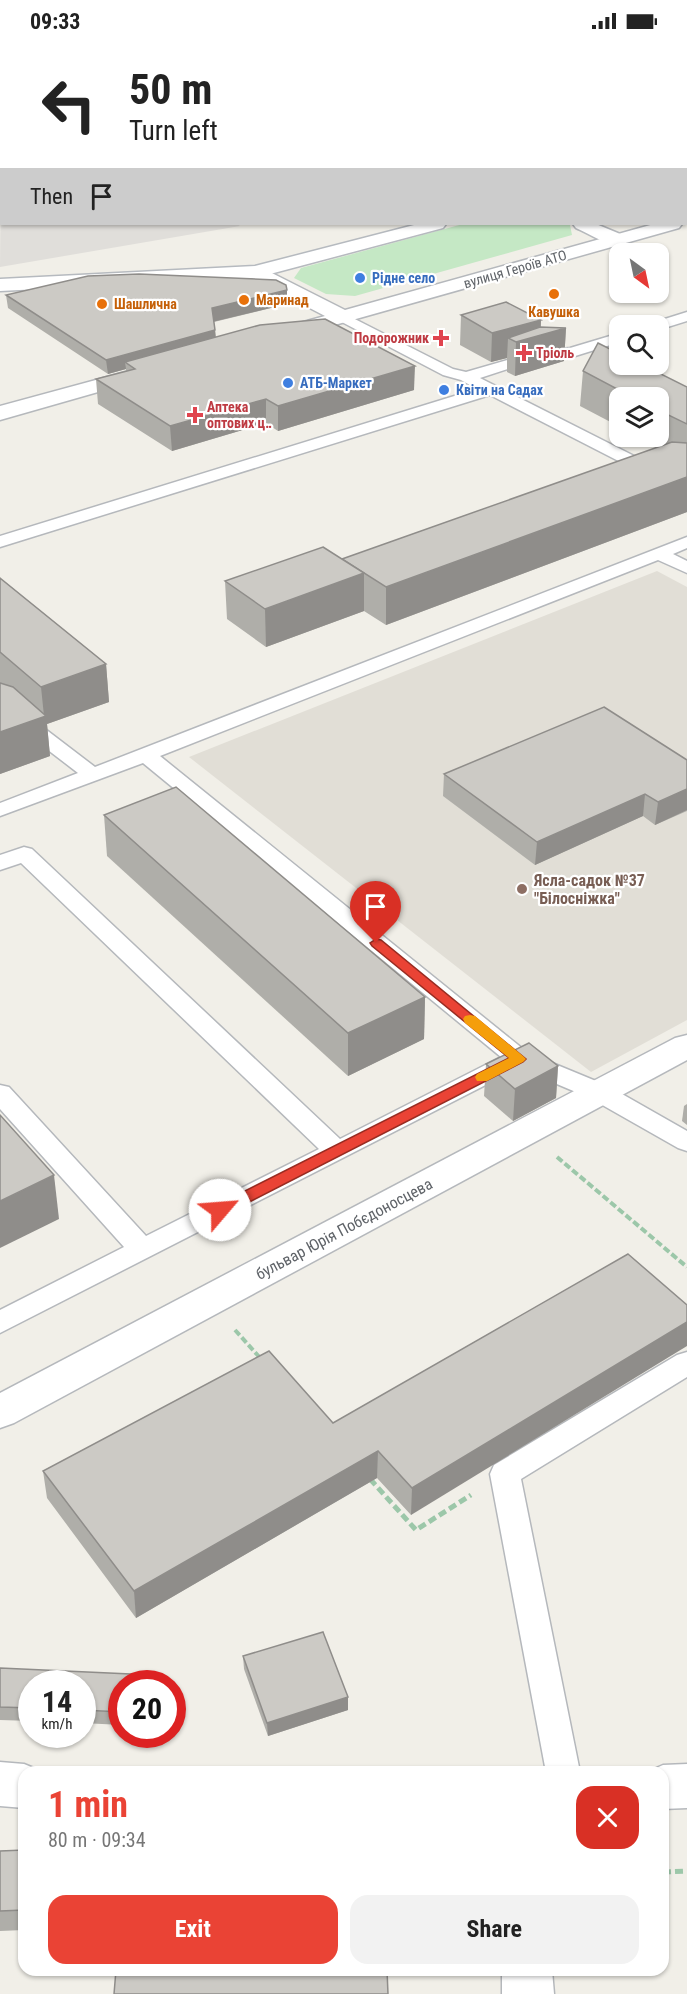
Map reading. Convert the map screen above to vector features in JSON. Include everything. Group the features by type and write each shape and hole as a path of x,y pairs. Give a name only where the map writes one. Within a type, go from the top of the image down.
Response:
{"street":[{"path":"0,285 255,272 433,225"},
{"path":"584,225 618,240"},
{"name":"вулиця Героїв АТО","path":"266,338 670,225"},
{"path":"255,272 343,317"},
{"path":"0,413 162,368"},
{"name":"бульвар Юрія Побєдоносцева","path":"0,1412 687,1046"},
{"path":"0,1784 18,1786"},
{"path":"669,1786 687,1786"},
{"path":"527,1976 528,1994"}],"lane":[{"path":"669,322 687,316"},
{"path":"343,317 448,372 466,377 644,467 687,473"},
{"path":"466,377 535,357 572,352 609,340"},
{"path":"0,542 490,390"},
{"path":"0,810 146,755 687,542"},
{"path":"659,553 687,568"},
{"path":"20,720 93,775"},
{"path":"146,755 519,1059 599,1092 687,1142"},
{"path":"0,863 24,854 337,1151"},
{"path":"0,1322 519,1059"},
{"path":"0,1093 142,1250"},
{"path":"561,1766 505,1474 687,1363"}],"path":[{"path":"526,1132 687,1267"},
{"path":"208,1301 264,1363"},
{"path":"368,1478 416,1530 505,1474"},
{"path":"669,1872 687,1871"}],"shaded area":[{"path":"0,225 240,226 0,267"},
{"name":"Ясла-садок №37 \"Білосніжка\"","path":"657,571 687,587 687,1020 591,1072 189,757"}],"green space":[{"path":"459,225 570,225 572,235 355,296 326,294 294,278 301,268"}],"building":[{"path":"139,274 276,280 286,285 287,290 212,308 215,330 106,360 6,295 88,276"},
{"path":"506,302 541,320 492,333 461,315"},
{"path":"325,319 415,366 278,406 266,399 170,426 96,379 135,369 125,362 260,325"},
{"path":"540,327 566,328 516,342 508,338"},
{"path":"598,343 609,348 609,375 663,375 687,387 687,424 669,415 669,387 613,387 583,371"},
{"path":"669,443 687,443 687,477 386,587 342,559 658,447 669,447"},
{"path":"323,547 364,573 265,609 225,581"},
{"path":"0,578 106,664 41,687 0,652"},
{"path":"0,683 13,687 46,716 0,732"},
{"path":"604,707 687,760 687,789 658,802 645,794 537,842 444,774"},
{"path":"176,787 425,997 348,1033 104,815"},
{"path":"529,1043 558,1066 515,1089 486,1064"},
{"path":"0,1115 54,1175 0,1201"},
{"path":"628,1254 687,1305 687,1322 412,1488 378,1451 134,1591 43,1471 269,1351 333,1423"},
{"path":"323,1632 348,1697 267,1723 243,1656"},
{"path":"0,1668 43,1670 18,1670 18,1708 0,1707"},
{"path":"96,1672 108,1673 108,1711 96,1711"},
{"path":"18,1850 18,1910 0,1911 0,1851"},
{"path":"116,1976 387,1976 388,1994 114,1994"}],"slow traffic":[{"path":"470,1019 519,1059 482,1077"}],"place":[{"name":"Рідне село","path":"360,278"},
{"name":"Кавушка","path":"554,294"},
{"name":"Маринад","path":"244,300"},
{"name":"Шашлична","path":"102,304"},
{"name":"Подорожник","path":"441,338"},
{"name":"Тріоль","path":"524,353"},
{"name":"АТБ-Маркет","path":"288,383"},
{"name":"Квіти на Садах","path":"444,390"},
{"name":"Аптека оптових ц‥","path":"195,415"},
{"name":"Ясла-садок №37 \"Білосніжка\"","path":"522,889"}],"route":[{"path":"220,1210 519,1059 376,943"}]}
